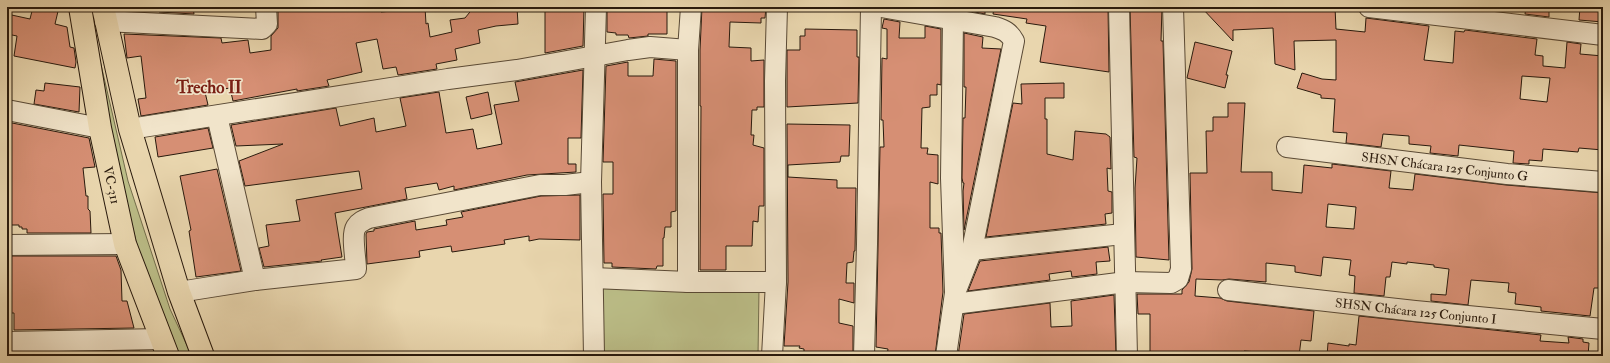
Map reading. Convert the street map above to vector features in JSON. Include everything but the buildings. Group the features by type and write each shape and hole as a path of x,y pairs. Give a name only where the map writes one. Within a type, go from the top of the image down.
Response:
{"main road":[{"name":"VC-311","path":"80,7 100,128 125,244 164,347"},
{"path":"104,14 130,130 180,292 203,356"}],"street":[{"path":"104,14 262,29 267,24 266,7"},
{"path":"594,356 594,278 591,182 596,7"},
{"path":"688,282 688,50 691,7"},
{"path":"772,356 776,282 775,81 777,7"},
{"path":"864,356 871,7"},
{"path":"881,7 995,27 1004,30 1014,41 972,250 954,299"},
{"path":"1119,7 1123,234 1126,282 1126,356"},
{"path":"954,299 1126,282 1171,283 1178,279 1180,274 1173,7"},
{"path":"1369,7 1603,35"},
{"path":"946,356 954,299 951,178 953,19"},
{"path":"130,130 448,79 517,70 650,47 688,50"},
{"path":"7,110 100,128"},
{"path":"217,116 255,280"},
{"name":"SHSN Chácara 125 Conjunto G","path":"1287,147 1507,174 1603,182"},
{"path":"180,292 255,280 356,269 355,227 362,221 369,218 540,185 565,185 591,182"},
{"path":"972,250 1123,234"},
{"path":"7,245 125,244"},
{"path":"594,278 688,282 776,282"},
{"name":"SHSN Chácara 125 Conjunto I","path":"1228,290 1415,311 1603,329"},
{"path":"7,342 164,347"}],"green space":[{"path":"86,7 91,7 99,56 128,181 170,309 192,356 176,356 148,289 118,169"},
{"path":"601,286 759,289 758,356 595,356"}],"district":[{"name":"Trecho II","path":"209,87"}]}
